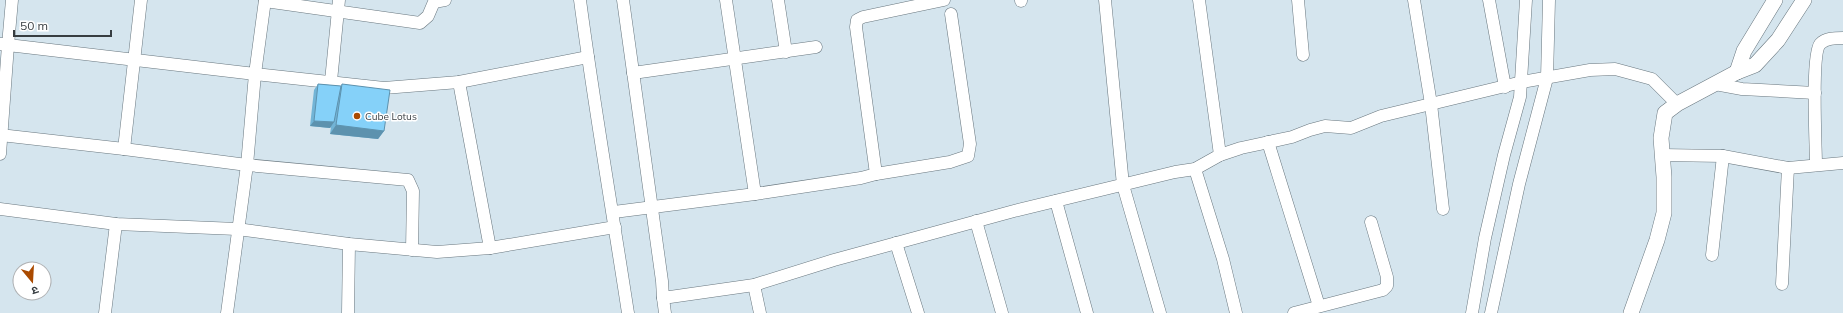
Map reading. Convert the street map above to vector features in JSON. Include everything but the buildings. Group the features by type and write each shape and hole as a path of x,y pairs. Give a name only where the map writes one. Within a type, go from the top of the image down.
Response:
{"street":[{"path":"0,154 4,44 12,0"},
{"path":"124,148 141,0"},
{"path":"227,313 265,0 338,6 420,23 428,16 438,1"},
{"path":"580,0 602,155 614,212 628,313"},
{"path":"623,0 662,281 665,313"},
{"path":"726,0 755,194"},
{"path":"778,0 786,52"},
{"path":"876,174 856,27 857,20 863,17 944,0"},
{"path":"1105,0 1123,184 1160,313"},
{"path":"1199,0 1220,155"},
{"path":"1298,0 1303,54"},
{"path":"1414,0 1431,104 1443,209"},
{"path":"1489,0 1505,87"},
{"path":"1472,313 1487,230 1504,155 1520,97 1526,0"},
{"path":"1491,313 1519,184 1547,78 1549,0"},
{"path":"1737,72 1744,51 1775,0"},
{"path":"1631,313 1657,240 1664,213 1661,138 1665,113 1677,104 1737,72 1756,65 1778,40 1804,0"},
{"path":"331,81 338,6"},
{"path":"614,212 755,194 861,178 876,174 950,162 968,156 970,144 951,14"},
{"path":"1816,165 1815,93 1817,52 1819,45 1827,40 1843,38"},
{"path":"4,44 384,88 459,82 588,57"},
{"path":"633,73 734,60 816,47"},
{"path":"663,298 754,285 834,260 976,221 1123,184 1195,169 1220,155 1292,137 1325,126 1351,128 1381,116 1522,82 1590,70 1615,69 1652,79 1677,104"},
{"path":"459,82 490,248"},
{"path":"1715,84 1742,89 1815,93"},
{"path":"0,135 124,148 246,165 408,180 413,191 412,250"},
{"path":"1268,142 1319,306"},
{"path":"1662,155 1723,156 1788,168 1843,163"},
{"path":"1712,255 1723,156"},
{"path":"1782,284 1788,168"},
{"path":"1195,169 1223,259 1236,313"},
{"path":"1056,201 1088,313"},
{"path":"0,209 116,224 237,229 349,244 437,252 490,248 615,227"},
{"path":"976,221 1002,313"},
{"path":"1294,313 1383,290 1387,286 1387,277 1371,222"},
{"path":"105,313 116,224"},
{"path":"896,243 918,313"},
{"path":"348,313 349,244"},
{"path":"754,285 760,313"}],"place":[{"name":"Cube Lotus","path":"357,116"}]}
